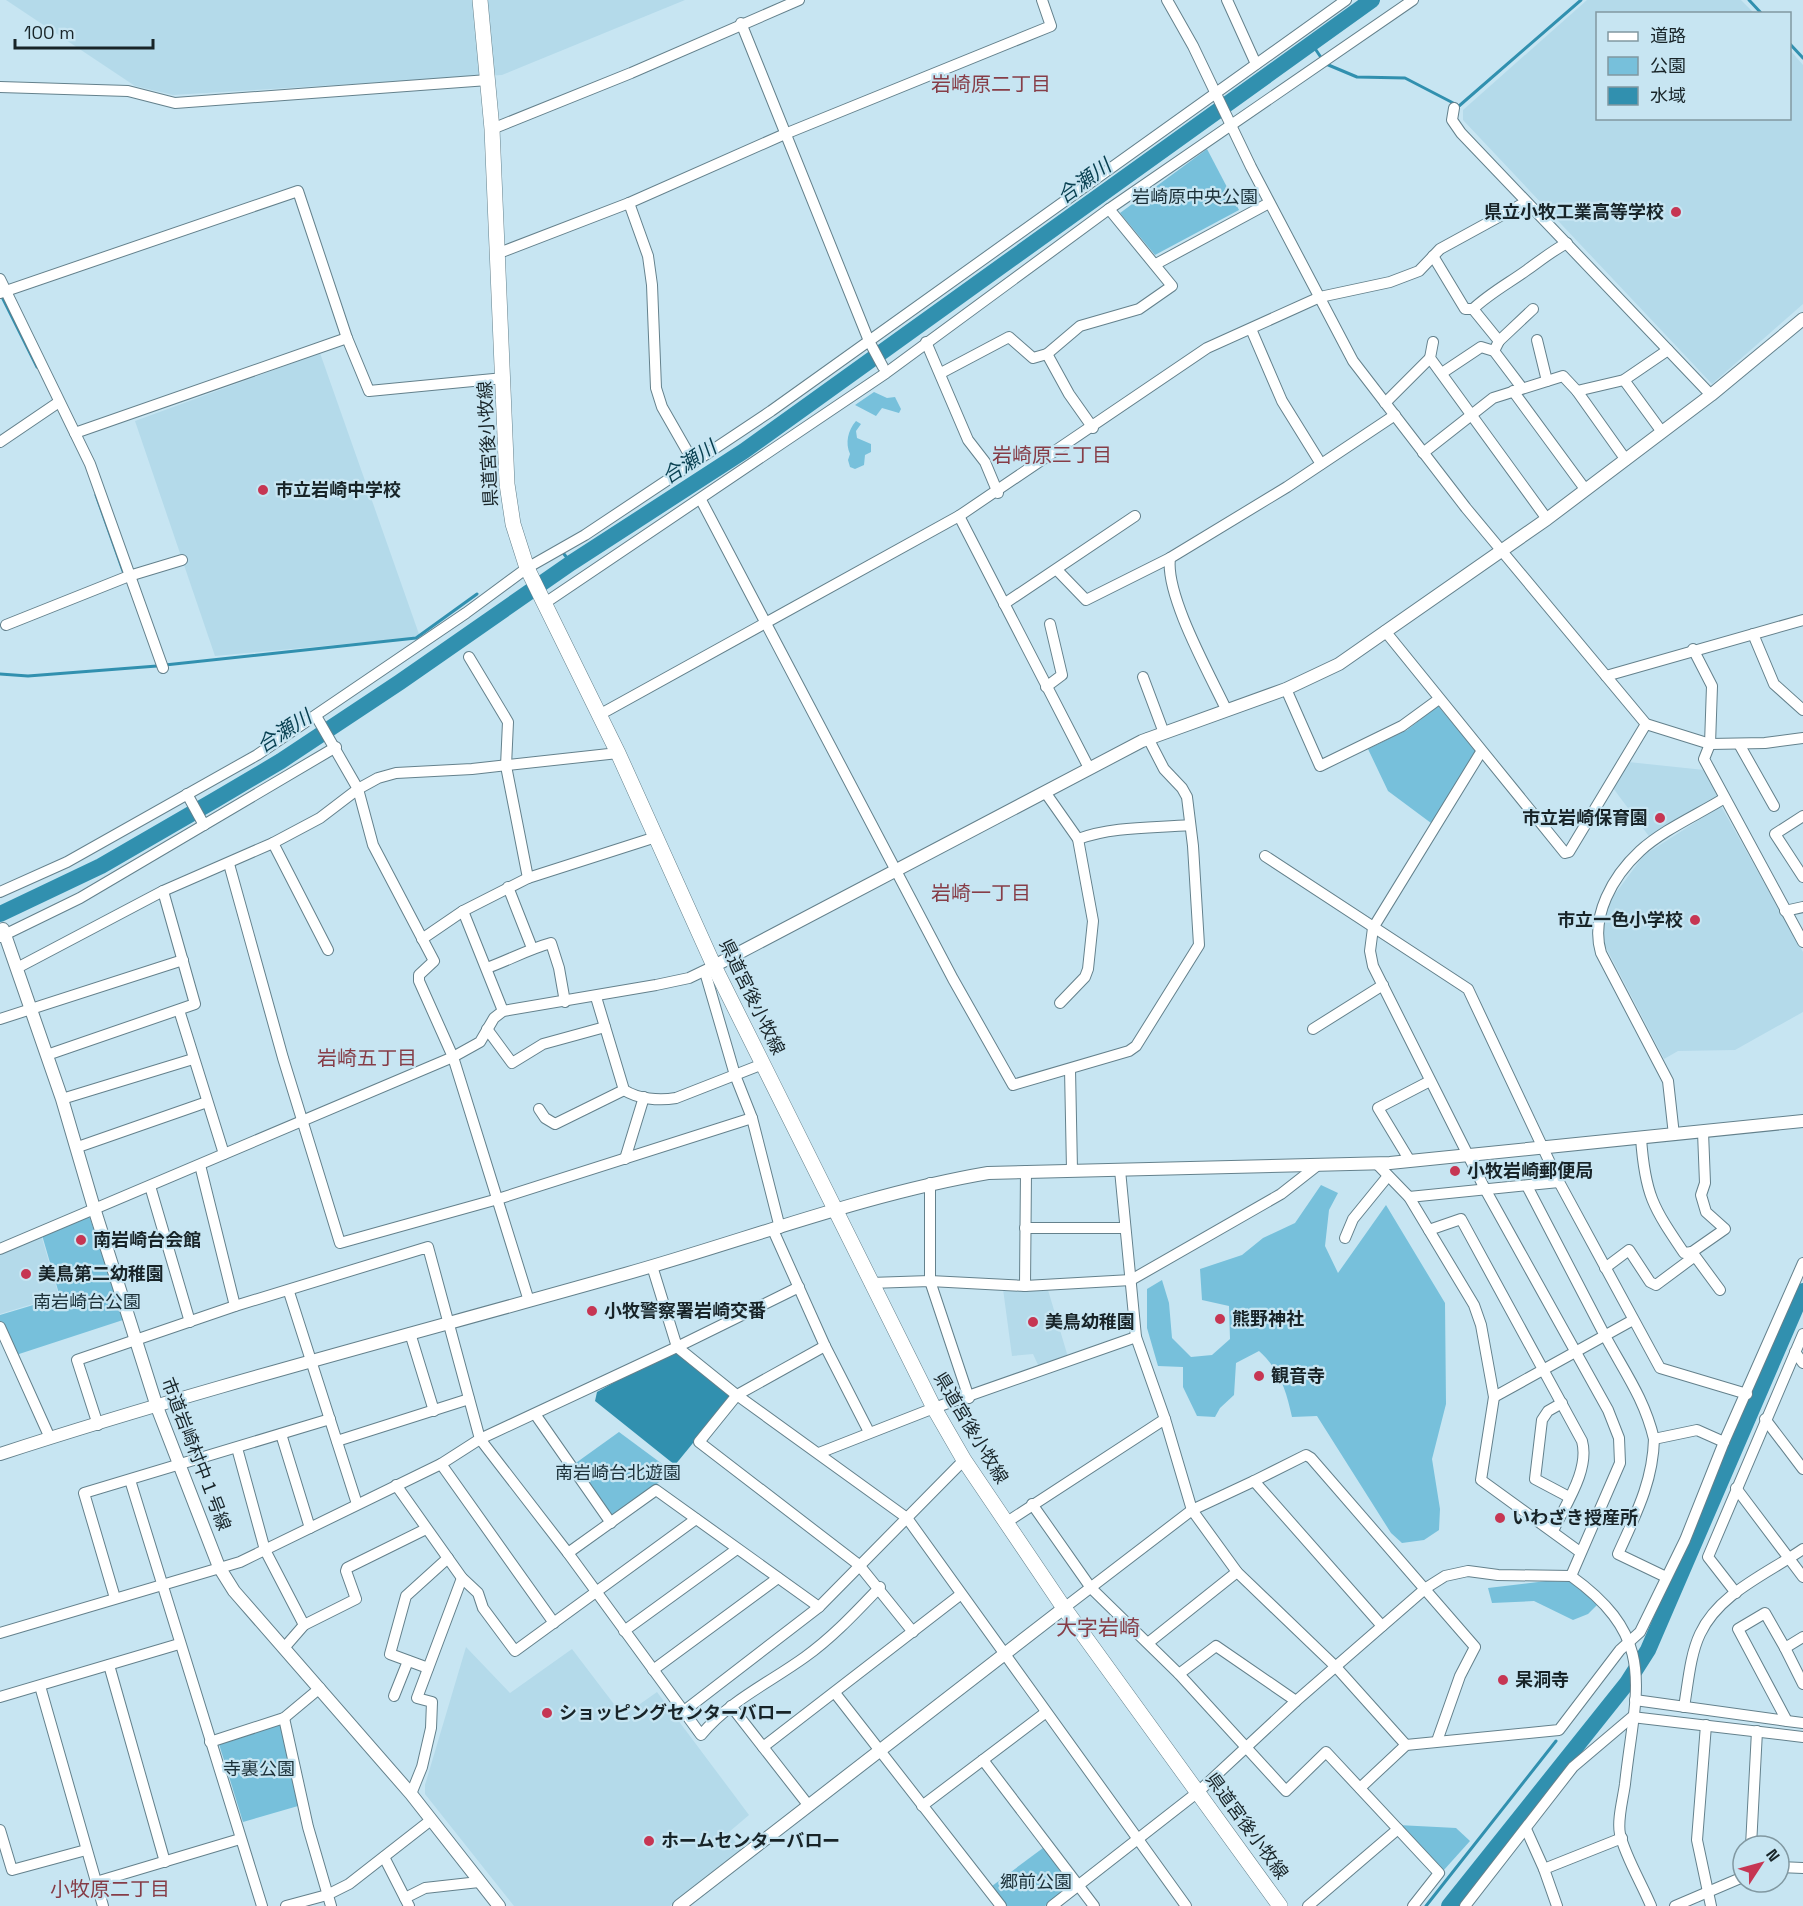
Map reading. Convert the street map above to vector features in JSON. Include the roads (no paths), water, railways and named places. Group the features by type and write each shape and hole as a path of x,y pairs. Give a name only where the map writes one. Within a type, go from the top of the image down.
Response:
{"main road":[{"name":"県道宮後小牧線","path":"480,0 492,129 509,494 513,524 528,571 618,753 656,837 710,969 763,1064 934,1408 964,1460 1064,1608 1280,1906"}],"street":[{"path":"492,129 631,73 798,0"},
{"path":"499,252 628,203 785,134 1051,26 1042,0"},
{"path":"1167,0 1193,46 1215,96 1269,203 1353,361 1502,552 1646,724 1710,744 1738,744 1803,738"},
{"path":"1227,0 1256,64"},
{"path":"545,603 701,500 926,342 1109,209 1413,0"},
{"path":"0,892 67,862 318,718 528,571 694,463 869,341 1215,96 1344,1"},
{"path":"741,23 869,341 883,367"},
{"path":"0,87 128,91 175,104 488,80"},
{"path":"1454,108 1452,120 1461,133 1711,395"},
{"path":"3,292 298,191 347,338 369,391 504,378"},
{"path":"599,715 998,493 1207,348 1320,297 1390,282 1419,271 1433,256 1460,237 1526,202"},
{"path":"628,203 648,256 652,285 656,388 662,407 694,463"},
{"path":"1156,264 1269,203"},
{"path":"941,373 1009,337 1033,358 1047,354 1080,326 1139,309 1172,286 1109,209"},
{"path":"1433,256 1465,309 1473,309 1491,293 1528,269 1543,256 1567,243"},
{"path":"0,279 3,292 90,464 125,577 163,668"},
{"path":"1473,309 1497,346 1517,390 1585,489"},
{"path":"1442,374 1481,347 1497,346 1533,309"},
{"path":"0,1249 453,1058 480,1042 487,1029 503,1011 596,997 689,978 710,969 1148,738 1286,689 1340,664 1547,519 1711,395 1803,319"},
{"path":"1251,330 1282,401 1321,464"},
{"path":"75,433 347,338"},
{"path":"1537,340 1547,381"},
{"path":"926,342 968,440 985,462 998,493"},
{"path":"1385,403 1430,358 1433,342"},
{"path":"1577,391 1624,380 1668,350"},
{"path":"1047,354 1069,394 1094,428"},
{"path":"1430,358 1547,519"},
{"path":"1423,453 1494,398 1563,376 1577,391 1626,460"},
{"path":"1624,380 1662,432"},
{"path":"0,442 59,402"},
{"path":"1057,570 1086,600 1170,558 1395,415"},
{"path":"701,500 1013,1085 1129,1051 1136,1046 1196,952 1199,938 1186,797 1182,788 1164,769 1148,738"},
{"path":"959,516 1089,768"},
{"path":"1004,604 1135,516"},
{"path":"1170,558 1168,569 1184,617 1226,709"},
{"path":"6,626 125,577 182,560"},
{"path":"1606,676 1693,649 1803,620"},
{"path":"1047,687 1062,675 1050,624"},
{"path":"1386,631 1481,752 1565,853 1569,852 1646,724"},
{"path":"1753,634 1774,684 1803,710"},
{"path":"1693,649 1712,686 1710,744 1704,759 1723,799 1803,942"},
{"path":"469,657 508,722 506,766 528,878"},
{"path":"1143,677 1164,733"},
{"path":"1286,689 1320,766 1402,726 1439,699"},
{"path":"318,718 358,789 373,845 434,961 419,975 419,981 453,1058 529,1301"},
{"path":"1738,744 1774,806"},
{"path":"2,931 80,898 334,745"},
{"path":"1481,752 1373,927 1370,951 1373,966 1430,1081 1485,1189 1612,1419 1621,1446 1620,1463 1571,1576"},
{"path":"17,968 163,891 273,843 320,818 358,789 378,778 396,773 506,766 618,753"},
{"path":"1045,792 1078,839 1093,921 1089,964 1084,977 1060,1003"},
{"path":"187,794 204,825"},
{"path":"1674,1135 1668,1080 1601,953 1596,938 1601,906 1619,876 1640,851 1723,799"},
{"path":"1802,875 1774,834 1803,816"},
{"path":"1078,839 1092,834 1128,829 1190,825"},
{"path":"422,939 464,911 528,878 656,837"},
{"path":"273,843 328,950"},
{"path":"1264,856 1468,989 1559,1182 1660,1368 1747,1394"},
{"path":"229,864 340,1243 498,1199 752,1118"},
{"path":"508,887 532,948"},
{"path":"47,1055 195,1004 163,891"},
{"path":"1785,911 1803,907"},
{"path":"464,911 503,1011"},
{"name":"市道岩崎村中１号線","path":"2,931 63,1099 94,1209 157,1407 219,1567 234,1591 411,1794 499,1906"},
{"path":"487,968 517,957 532,948 554,945 565,1002"},
{"path":"0,1019 183,960"},
{"path":"710,969 735,1075 752,1118 777,1229 825,1346 869,1432"},
{"path":"1313,1029 1383,985"},
{"path":"596,997 624,1090"},
{"path":"179,1010 224,1154"},
{"path":"487,1029 512,1063 543,1044 605,1027"},
{"path":"63,1099 193,1059"},
{"path":"539,1109 545,1118 555,1124 624,1090 644,1097 664,1100 675,1098 763,1064"},
{"path":"1070,1069 1072,1170"},
{"path":"1410,1161 1378,1108 1430,1081"},
{"path":"625,1159 644,1097"},
{"path":"78,1147 207,1102"},
{"path":"0,1454 448,1322 652,1266 930,1183 988,1173 1377,1164 1803,1121"},
{"path":"1641,1138 1644,1178 1655,1210 1684,1254 1692,1252 1725,1229 1706,1212 1701,1195 1705,1183 1703,1132"},
{"path":"1377,1164 1409,1197 1474,1305 1481,1325 1494,1397 1481,1480 1580,1552"},
{"path":"200,1165 235,1306"},
{"path":"870,1283 930,1281 1025,1286 1131,1280 1281,1194 1318,1165"},
{"path":"1120,1170 1136,1337 1165,1419 1192,1510 1237,1572 1336,1667 1406,1745"},
{"path":"1025,1286 1026,1172"},
{"path":"1345,1238 1353,1219 1388,1176"},
{"path":"1409,1197 1559,1182"},
{"path":"930,1183 930,1281 969,1398"},
{"path":"150,1186 190,1322"},
{"path":"1527,1186 1605,1336 1638,1390 1654,1439 1654,1460 1648,1486 1618,1554 1666,1577"},
{"path":"1429,1230 1461,1220 1562,1403 1585,1451 1581,1470 1553,1531"},
{"path":"1025,1228 1124,1228"},
{"path":"98,1425 77,1360 235,1306 289,1292 428,1247 480,1439 568,1553 701,1735 718,1714 805,1657 839,1629 880,1587"},
{"path":"1605,1268 1629,1250 1650,1282 1656,1285 1691,1259 1692,1252"},
{"path":"1692,1252 1720,1290"},
{"path":"1360,1788 1406,1745 1559,1730 1630,1641 1640,1632 1685,1540 1724,1442 1803,1263"},
{"path":"652,1266 677,1347 737,1395 907,1518 960,1595 1186,1906"},
{"path":"0,1633 240,1562 441,1464 480,1439 799,1287"},
{"path":"289,1292 357,1504"},
{"path":"1494,1397 1634,1320"},
{"path":"0,1327 50,1438"},
{"path":"410,1333 434,1411"},
{"path":"1736,1593 1708,1557 1803,1334"},
{"path":"819,1453 934,1408 969,1398 1136,1337"},
{"path":"825,1346 737,1395 699,1442 859,1565 880,1587 913,1632"},
{"path":"1795,1352 1803,1363"},
{"path":"337,1441 469,1400"},
{"path":"1562,1403 1548,1411 1542,1420 1535,1479 1569,1497"},
{"path":"535,1414 611,1523"},
{"path":"115,1598 84,1493 330,1419"},
{"path":"1007,1522 1165,1419"},
{"path":"1766,1419 1803,1469"},
{"path":"1654,1439 1697,1430 1724,1442"},
{"path":"281,1434 310,1528"},
{"path":"237,1448 265,1550 304,1625"},
{"path":"679,1906 1192,1510 1306,1455 1426,1588 1475,1647 1460,1676 1437,1742"},
{"path":"684,1711 819,1607 964,1460"},
{"path":"441,1464 554,1623"},
{"path":"130,1480 262,1906"},
{"path":"1254,1481 1382,1626"},
{"path":"396,1485 462,1578 478,1593 483,1608 515,1651 696,1519"},
{"path":"1736,1488 1803,1577"},
{"path":"568,1553 656,1490 819,1607"},
{"path":"1032,1504 1092,1588 1179,1674 1286,1791 1326,1752 1439,1873 1413,1906"},
{"path":"284,1648 304,1625 356,1599 345,1571 347,1568 426,1529"},
{"path":"624,1631 737,1549"},
{"path":"1684,1707 1699,1636 1721,1604 1803,1549"},
{"path":"428,1668 390,1654 406,1596 448,1558"},
{"path":"1052,1906 1198,1792 1296,1701 1426,1588 1445,1576 1468,1571 1498,1575 1571,1576 1603,1601 1630,1641 1636,1674 1635,1700 1620,1833 1651,1906"},
{"path":"1148,1643 1237,1572"},
{"path":"411,1794 422,1767 431,1728 432,1702 417,1698 462,1578"},
{"path":"653,1670 778,1578"},
{"path":"763,1747 960,1595"},
{"path":"1787,1721 1738,1629 1765,1613 1803,1684"},
{"path":"1785,1648 1803,1636"},
{"path":"0,1697 179,1644"},
{"path":"1179,1674 1216,1646 1296,1701"},
{"path":"394,1696 408,1661"},
{"path":"109,1665 165,1862"},
{"path":"40,1686 103,1906"},
{"path":"210,1742 284,1718 320,1688"},
{"path":"835,1693 1001,1906"},
{"path":"1635,1700 1803,1723"},
{"path":"731,1706 809,1806"},
{"path":"922,1806 1045,1713"},
{"path":"284,1718 308,1827 329,1900"},
{"path":"1467,1905 1573,1767 1632,1718 1803,1737"},
{"path":"1707,1725 1697,1840 1711,1906"},
{"path":"1751,1834 1756,1731"},
{"path":"983,1760 1094,1906"},
{"path":"286,1906 329,1900 431,1820"},
{"path":"1308,1906 1398,1829"},
{"path":"1526,1829 1557,1906"},
{"path":"0,1830 2,1846 12,1870 86,1850"},
{"path":"1544,1869 1622,1838"},
{"path":"96,1882 240,1839"},
{"path":"384,1857 407,1902 425,1888 479,1882"},
{"path":"1675,1906 1731,1882"}],"water":[{"path":"677,1347 734,1393 675,1465 595,1401 597,1392"}],"waterway":[{"name":"合瀬川","path":"0,914 101,866 215,800 281,761 400,682 571,563 744,451 1372,0"},
{"path":"1326,64 1357,77 1405,78 1459,106 1581,0"},
{"path":"1749,0 1760,12"},
{"path":"1312,44 1322,59"},
{"path":"1791,45 1803,58"},
{"path":"1,295 37,367"},
{"path":"96,495 123,571"},
{"path":"564,554 571,563"},
{"path":"165,665 416,638 477,594"},
{"path":"0,674 28,676 157,666"},
{"path":"1449,1906 1627,1683 1648,1650 1803,1291"},
{"path":"1426,1906 1556,1741"}],"place":[{"name":"県立小牧工業高等学校","path":"1676,212"},
{"name":"市立岩崎中学校","path":"263,490"},
{"name":"市立岩崎保育園","path":"1660,818"},
{"name":"市立一色小学校","path":"1695,920"},
{"name":"小牧岩崎郵便局","path":"1455,1171"},
{"name":"南岩崎台会館","path":"81,1240"},
{"name":"美鳥第二幼稚園","path":"26,1274"},
{"name":"小牧警察署岩崎交番","path":"592,1311"},
{"name":"熊野神社","path":"1220,1319"},
{"name":"美鳥幼稚園","path":"1033,1322"},
{"name":"観音寺","path":"1259,1376"},
{"name":"いわざき授産所","path":"1500,1518"},
{"name":"杲洞寺","path":"1503,1680"},
{"name":"ショッピングセンターバロー","path":"547,1713"},
{"name":"ホームセンターバロー","path":"649,1841"}],"district":[{"name":"岩崎原二丁目","path":"991,84"},
{"name":"岩崎原三丁目","path":"1052,455"},
{"name":"岩崎一丁目","path":"981,893"},
{"name":"岩崎五丁目","path":"367,1058"},
{"name":"大字岩崎","path":"1098,1628"},
{"name":"小牧原二丁目","path":"110,1889"}],"park label":[{"name":"岩崎原中央公園","path":"1195,197"},
{"name":"南岩崎台公園","path":"87,1302"},
{"name":"南岩崎台北遊園","path":"618,1473"},
{"name":"寺裏公園","path":"259,1769"},
{"name":"郷前公園","path":"1036,1882"}]}
